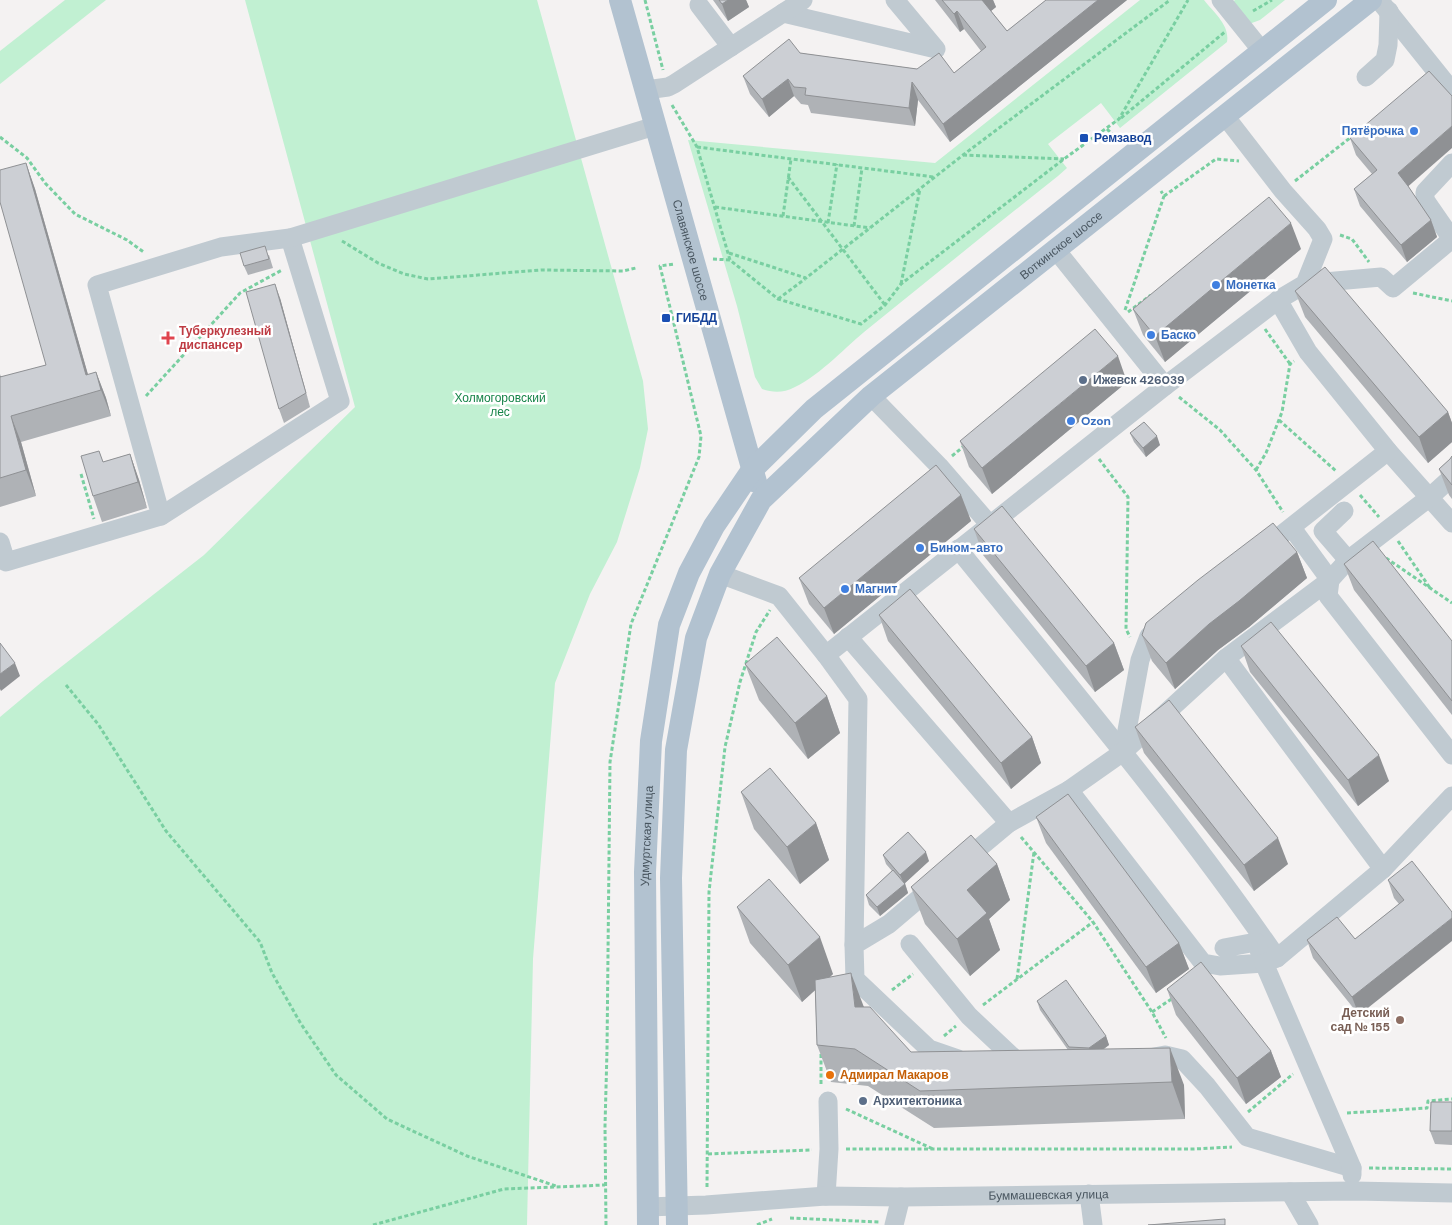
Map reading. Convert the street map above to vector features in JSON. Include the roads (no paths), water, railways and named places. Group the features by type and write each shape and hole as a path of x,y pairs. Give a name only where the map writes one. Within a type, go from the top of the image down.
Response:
{"main road":[{"name":"Славянское шоссе","path":"620,0 761,500"},
{"name":"Воткинское шоссе","path":"752,470 814,409 1326,0"},
{"name":"Воткинское шоссе","path":"761,500 871,396 1225,116 1380,4"},
{"name":"Удмуртская улица","path":"647,1216 648,1122 645,872 651,741 669,625 689,572 714,526 752,470"},
{"name":"Удмуртская улица","path":"676,1216 671,878 676,750 696,638 720,574 761,500"},
{"path":"648,1122 674,1122"}],"street":[{"path":"646,90 668,87 803,0"},
{"path":"783,13 936,49 895,0"},
{"path":"1221,0 1262,51"},
{"path":"1366,77 1385,60 1388,45 1380,4"},
{"path":"1380,4 1452,91"},
{"path":"699,5 731,47"},
{"path":"1225,116 1283,191 1317,229 1322,239 1305,284"},
{"path":"162,516 97,285 221,247 290,238 656,126"},
{"path":"826,656 958,549 1165,386 1278,300 1305,284 1387,283 1452,239 1424,200 1425,192 1452,164"},
{"path":"0,542 6,562 162,516 340,401 290,238"},
{"path":"1056,250 1165,386"},
{"path":"1278,300 1308,352 1388,451 1452,523"},
{"path":"871,396 939,466 990,525"},
{"path":"1244,564 1388,451"},
{"path":"854,945 889,924 1009,823 1069,790 1123,752 1226,658 1330,580 1348,560 1452,478"},
{"path":"1344,511 1323,531 1348,560"},
{"path":"1292,528 1330,580 1328,596 1452,755"},
{"path":"958,549 1123,752 1251,920 1271,960 1307,1062 1352,1168 1354,1191"},
{"path":"720,574 779,596 858,699 855,979 929,1049 959,1060 1027,1063 969,1016 910,944"},
{"path":"1123,752 1140,660 1149,636 1173,618"},
{"path":"848,637 1009,823"},
{"path":"1226,658 1383,869"},
{"path":"1069,790 1203,963 1220,966 1271,960 1383,869 1452,796"},
{"path":"1224,948 1256,942 1271,960"},
{"path":"1128,1062 1164,1055 1182,1059 1207,1086 1247,1137 1352,1168"},
{"path":"826,1196 829,1150 828,1100"},
{"name":"Буммашевская улица","path":"647,1216 676,1216 826,1196 901,1197 1354,1191 1452,1193"},
{"path":"1290,1192 1308,1225"},
{"path":"1089,1194 1093,1225"},
{"path":"894,1224 901,1197"}],"place":[{"name":"Пятёрочка","path":"1414,131"},
{"name":"Ремзавод","path":"1084,138"},
{"name":"Монетка","path":"1216,285"},
{"name":"ГИБДД","path":"666,318"},
{"name":"Баско","path":"1151,335"},
{"name":"Туберкулезный диспансер","path":"168,338"},
{"name":"Ижевск 426039","path":"1083,380"},
{"name":"Ozon","path":"1071,421"},
{"name":"Бином-авто","path":"920,548"},
{"name":"Магнит","path":"845,589"},
{"name":"Детский сад № 155","path":"1400,1020"},
{"name":"Адмирал Макаров","path":"830,1075"},
{"name":"Архитектоника","path":"863,1101"}],"park label":[{"name":"Холмогоровский лес","path":"500,405"}]}
